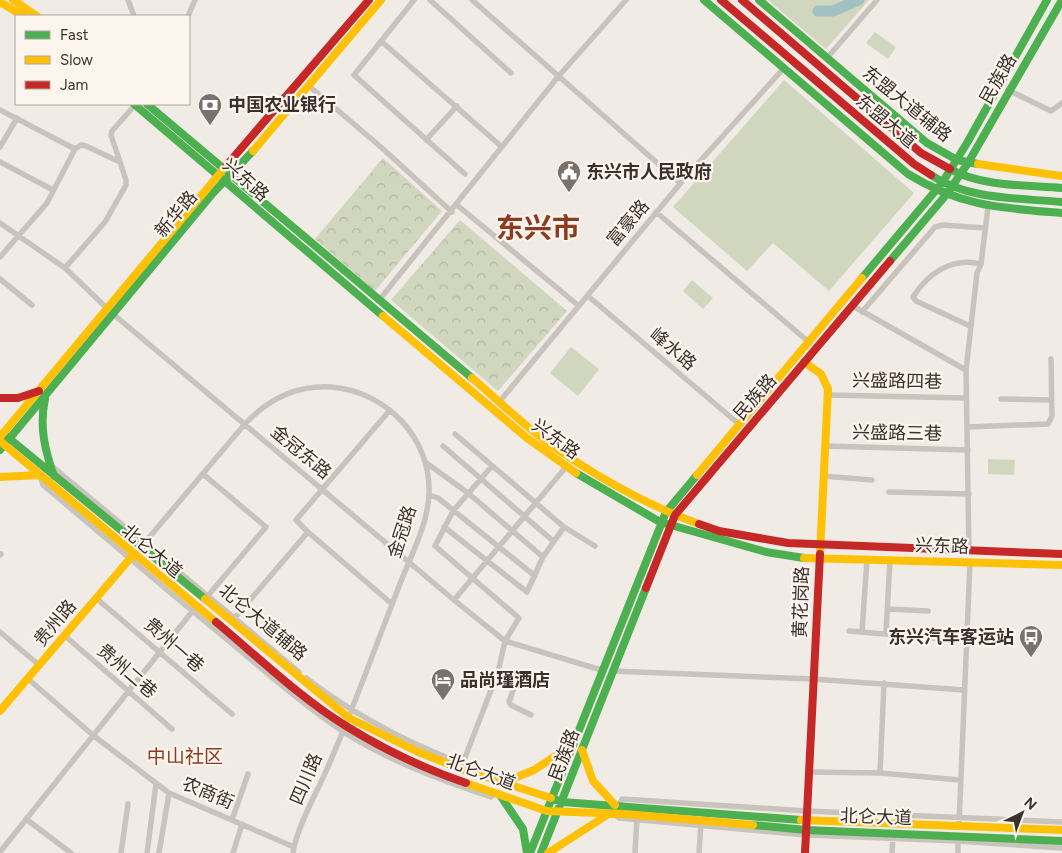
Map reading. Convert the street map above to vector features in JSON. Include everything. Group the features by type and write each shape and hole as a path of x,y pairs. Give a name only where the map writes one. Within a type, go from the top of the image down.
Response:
{"main road":[{"path":"13,0 36,15"},
{"name":"新华路","path":"3,440 222,178 224,169 369,0"},
{"name":"新华路","path":"222,178 231,175 380,0"},
{"path":"704,0 908,174 936,191 988,207 1062,213"},
{"name":"东盟大道","path":"721,0 914,164 942,183 991,196 1062,202"},
{"name":"东盟大道","path":"742,0 921,153 960,175 994,182 1062,188"},
{"name":"东盟大道辅路","path":"760,0 927,143 957,160 968,163 1062,176"},
{"name":"民族路","path":"528,853 547,810 660,522 666,512 810,343 942,183 957,160 1047,0"},
{"name":"民族路","path":"541,853 675,515 953,186 1062,0"},
{"path":"0,2 21,15"},
{"name":"兴东路","path":"136,105 527,438 566,467 660,522 766,552 806,558 1062,565"},
{"name":"兴东路","path":"148,105 500,402 571,458 610,483 666,512 719,531 788,543 1062,554"},
{"name":"黄花岗路","path":"804,362 826,380 828,395 818,557 805,853"},
{"path":"0,398 18,398 43,392 45,451 54,476"},
{"name":"北仑大道","path":"3,440 27,453 143,545 233,620 347,722 418,752 550,800 562,802 806,820 959,821 1062,830"},
{"name":"北仑大道","path":"3,440 131,556 194,609 302,694 414,762 497,794 557,812 637,817 806,833 958,838 1028,847 1062,841"},
{"path":"0,477 26,474 40,475"},
{"name":"贵州路","path":"0,711 131,556"},
{"path":"500,782 534,770 560,755 572,745"},
{"path":"582,750 593,781 617,805"},
{"path":"497,794 515,815 525,832 528,853"},
{"path":"548,853 611,815"}],"street":[{"path":"128,0 134,15"},
{"path":"188,15 195,0"},
{"path":"414,0 354,75 466,174"},
{"path":"430,0 512,73"},
{"path":"472,0 680,183"},
{"path":"380,299 452,212 559,76 626,0"},
{"path":"827,58 877,0"},
{"path":"381,41 502,147"},
{"name":"富豪路","path":"500,402 680,183 784,68"},
{"path":"308,85 382,148 452,212"},
{"path":"1008,90 1051,111 1062,103"},
{"path":"65,268 105,222 126,185 112,140 112,131 134,105"},
{"path":"426,140 457,106"},
{"path":"878,116 886,107"},
{"path":"0,110 75,148"},
{"path":"0,147 17,118"},
{"path":"0,257 47,203 75,148 81,145 86,146 120,162"},
{"path":"0,162 53,190"},
{"path":"457,205 579,306"},
{"path":"969,551 966,370 977,273 981,264 988,207"},
{"path":"656,212 810,343"},
{"name":"金冠东路","path":"0,223 65,268 110,312 505,641 601,670"},
{"path":"862,312 935,227 943,225 985,228"},
{"path":"970,326 916,301 913,297 946,265 955,263 981,264"},
{"path":"0,279 32,305"},
{"name":"峰水路","path":"588,296 740,425"},
{"path":"853,306 966,370"},
{"path":"967,427 1044,426 1050,422 1052,416 1051,359"},
{"name":"金冠路","path":"143,545 244,425 270,401 306,388 344,389 370,397 390,410 414,437 425,462 429,495 422,528 347,722"},
{"name":"兴盛路四巷","path":"828,395 966,398"},
{"path":"1000,399 1051,400"},
{"path":"390,410 296,520 392,604"},
{"path":"455,434 564,527 596,546"},
{"path":"443,446 553,541"},
{"name":"兴盛路三巷","path":"825,446 968,450"},
{"path":"27,453 50,465 143,545"},
{"path":"425,462 468,493 542,557"},
{"path":"461,767 498,672 505,641 519,618 435,546 453,511 492,466"},
{"path":"454,600 566,467"},
{"path":"203,474 266,527 206,598"},
{"path":"823,476 872,480"},
{"path":"890,492 969,494"},
{"path":"429,495 438,498 534,576"},
{"path":"444,527 524,592 528,591 542,557 564,527"},
{"path":"233,620 308,532"},
{"path":"862,632 867,559"},
{"path":"886,633 890,559"},
{"path":"959,821 970,562"},
{"name":"贵州一巷","path":"96,598 232,714"},
{"path":"0,852 194,609"},
{"path":"888,609 928,611"},
{"path":"849,631 966,640"},
{"path":"0,632 38,665"},
{"name":"贵州二巷","path":"64,635 172,729"},
{"path":"612,671 814,679 964,690"},
{"path":"498,672 516,682 510,702 511,705 532,715"},
{"name":"农商街","path":"27,678 94,736 169,793 242,824 293,850"},
{"path":"880,773 884,683"},
{"name":"四川路","path":"293,850 347,722"},
{"path":"809,772 880,773 960,780"},
{"path":"232,820 248,774"},
{"path":"147,853 156,784"},
{"path":"159,853 169,793"},
{"path":"617,805 622,799 959,821 1062,822"},
{"path":"121,853 128,804"},
{"path":"635,853 637,817"},
{"path":"26,819 71,853"},
{"path":"699,853 701,823"},
{"path":"233,853 242,824"},
{"path":"892,853 893,835"},
{"path":"958,838 958,853"},
{"path":"1028,847 1062,848"}],"green space":[{"path":"768,0 869,0 826,49"},
{"path":"875,32 896,47 888,59 866,43"},
{"path":"784,80 914,193 829,291 773,243 747,271 673,207"},
{"path":"383,158 442,211 375,291 315,239"},
{"path":"460,220 567,311 498,391 391,300"},
{"path":"692,280 713,298 703,309 683,291"},
{"path":"571,347 599,369 578,396 550,373"},
{"path":"988,459 1015,460 1014,475 988,474"}],"waterway":[{"path":"818,11 833,11 859,0"}],"traffic: fast":[{"path":"704,0 908,174 928,185 964,200 1001,207 1062,213"},
{"path":"759,0 927,143 957,160 978,164"},
{"path":"862,278 942,183 967,143 1047,0"},
{"path":"890,261 946,195 968,163 1062,0"},
{"path":"135,105 383,316"},
{"path":"148,105 472,378"},
{"path":"0,450 213,193 253,151"},
{"path":"950,169 963,175 990,182 1062,188"},
{"path":"931,175 945,183 977,193 1062,202"},
{"path":"45,399 43,409 44,438 54,476"},
{"path":"5,435 205,599"},
{"path":"576,473 660,522 766,552 804,558"},
{"path":"530,853 666,512 697,475"},
{"path":"541,853 646,588"},
{"path":"500,795 523,829 527,853"},
{"path":"551,798 562,802 801,820"},
{"path":"753,825 806,830 1062,841"}],"traffic: slow":[{"path":"13,0 36,15"},
{"path":"253,151 381,0"},
{"path":"0,2 21,15"},
{"path":"978,164 1062,176"},
{"path":"0,437 226,166"},
{"path":"697,475 862,278"},
{"path":"383,316 527,438 576,473"},
{"path":"804,362 821,374 828,389 820,554"},
{"path":"472,378 530,429 568,457 641,499 699,524"},
{"path":"0,441 216,622"},
{"path":"0,477 40,475"},
{"path":"0,711 133,555"},
{"path":"804,558 1062,565"},
{"path":"205,599 349,718 418,752 461,769 551,798"},
{"path":"502,783 534,770 571,746"},
{"path":"582,750 593,781 615,805"},
{"path":"466,783 547,811 624,814 753,825"},
{"path":"548,853 607,815"},
{"path":"801,820 1062,830"}],"traffic: jam":[{"path":"226,166 369,0"},
{"path":"721,0 914,164 931,175"},
{"path":"742,0 921,153 950,169"},
{"path":"646,588 675,515 890,261"},
{"path":"0,398 18,398 39,391"},
{"path":"699,524 719,531 788,543 1062,554"},
{"path":"805,853 820,554"},
{"path":"216,622 295,690 346,726 404,758 466,783"}],"place":[{"name":"中国农业银行","path":"210,126"},
{"name":"东兴市人民政府","path":"569,193"},
{"name":"东兴汽车客运站","path":"1031,658"},
{"name":"品尚瑾酒店","path":"443,701"}],"district":[{"name":"东兴市","path":"538,228"},
{"name":"中山社区","path":"185,756"}]}
